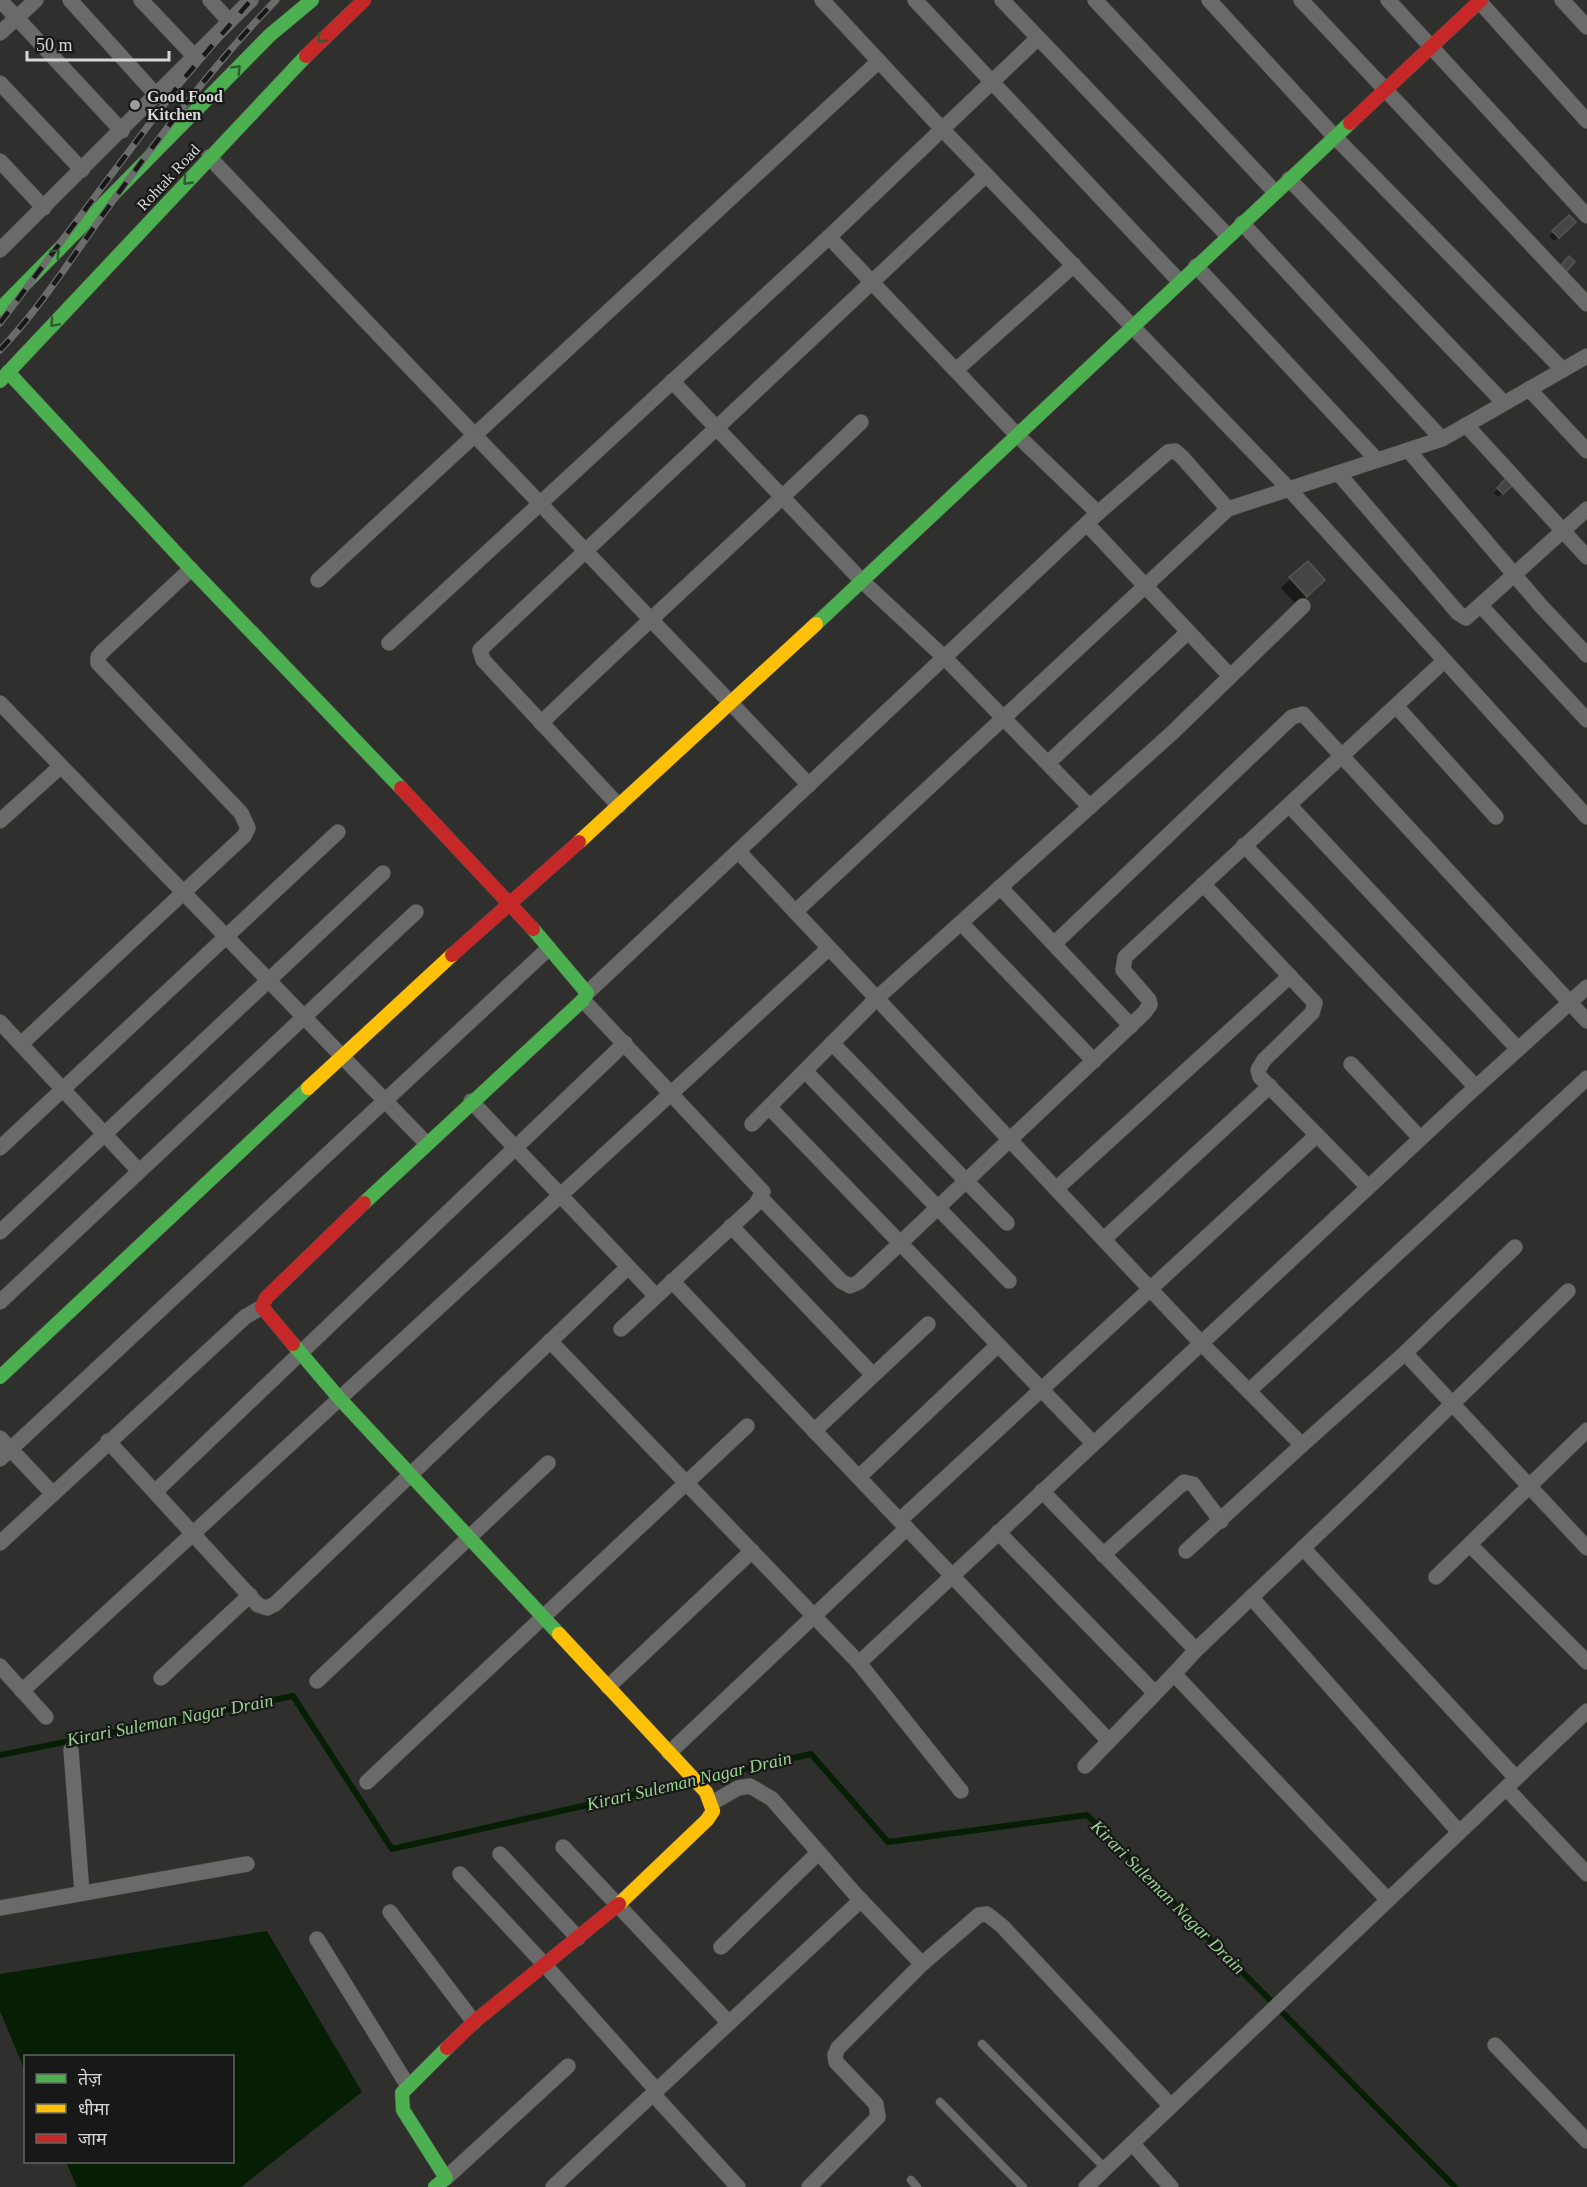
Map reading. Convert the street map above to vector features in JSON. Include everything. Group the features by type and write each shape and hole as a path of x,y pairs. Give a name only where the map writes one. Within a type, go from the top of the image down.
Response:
{"main road":[{"name":"Rohtak Road","path":"0,309 270,35 312,0"},
{"name":"Rohtak Road","path":"4,377 334,26 364,0"},
{"path":"0,1377 423,980 512,904 620,806 862,581 1479,0"},
{"path":"4,377 512,904 585,996 426,1143 266,1298 262,1307 339,1398 674,1758 709,1798 713,1811 707,1820 618,1905 474,2022 402,2092 403,2110 440,2182"}],"street":[{"path":"0,0 122,131"},
{"path":"0,33 36,0"},
{"path":"70,0 157,96"},
{"path":"141,0 195,57"},
{"path":"210,0 230,21"},
{"path":"0,250 251,0"},
{"path":"822,0 942,129 1289,489 1587,817"},
{"path":"915,0 1180,282"},
{"path":"1095,0 1275,192"},
{"path":"1209,0 1334,136 1563,370"},
{"path":"1301,0 1587,304"},
{"path":"1388,0 1587,216"},
{"path":"1479,0 1587,121"},
{"path":"1562,0 1587,27"},
{"path":"1009,2 1038,38 1228,236"},
{"path":"389,642 829,237 1038,38"},
{"path":"318,580 473,434 879,61"},
{"path":"0,83 82,170"},
{"path":"209,157 808,785"},
{"path":"0,161 44,208"},
{"path":"620,806 483,660 480,650 986,175"},
{"path":"1289,179 1504,403"},
{"path":"1242,223 1442,439"},
{"path":"829,237 1017,435 1098,513"},
{"path":"956,370 1074,265"},
{"path":"1196,266 1377,460"},
{"path":"795,912 1228,509 1442,439 1587,356"},
{"path":"672,381 862,581 945,658 1090,807"},
{"path":"1529,389 1587,452"},
{"path":"541,723 650,619 783,498 861,422"},
{"path":"1466,425 1587,557"},
{"path":"621,1329 731,1227 761,1198 763,1192 625,1044 585,996 1098,513 1168,452 1175,450 1228,509"},
{"path":"1408,450 1514,575 1587,655"},
{"path":"1338,473 1458,613 1466,618 1587,509"},
{"path":"1087,524 1230,676"},
{"path":"21,1044 244,836 248,828 247,820 102,670 98,657 191,569"},
{"path":"752,1124 877,998 1090,807 1303,606"},
{"path":"1481,606 1587,720"},
{"path":"1048,763 1188,632"},
{"path":"761,1198 842,1281 850,1286 859,1282 1131,1026 1150,1005 1149,1000 1123,970 1125,957 1444,661"},
{"path":"0,704 426,1143"},
{"path":"1396,706 1496,817"},
{"path":"1054,944 1292,717 1303,714 1587,1021"},
{"path":"0,821 61,766"},
{"path":"1289,805 1518,1048"},
{"path":"0,1148 338,832"},
{"path":"1244,845 1476,1087"},
{"path":"738,851 1201,1343 1302,1445"},
{"path":"0,1233 383,873"},
{"path":"1203,884 1313,1000 1314,1008 1259,1065 1260,1077 1368,1187"},
{"path":"1000,887 1131,1026"},
{"path":"0,1302 416,912"},
{"path":"961,923 1094,1061"},
{"path":"53,1494 4,1449 549,948"},
{"path":"22,1691 829,948"},
{"path":"1056,1189 1290,976"},
{"path":"859,1663 1420,1138 1587,987"},
{"path":"0,1022 139,1171"},
{"path":"832,1043 1007,1224"},
{"path":"156,1491 625,1044"},
{"path":"1351,1064 1420,1138"},
{"path":"805,1071 1010,1281"},
{"path":"1250,1390 1587,1078"},
{"path":"1104,1239 1270,1086"},
{"path":"471,1101 656,1296"},
{"path":"769,1107 1094,1443"},
{"path":"674,1758 1040,1388 1317,1135"},
{"path":"731,1227 873,1376"},
{"path":"1186,1551 1405,1353 1515,1247"},
{"path":"108,1441 194,1532 258,1605 267,1608 275,1604 627,1268"},
{"path":"672,1281 1109,1741"},
{"path":"1085,1766 1196,1650 1568,1291"},
{"path":"0,1543 245,1317 262,1307"},
{"path":"814,1431 928,1324"},
{"path":"550,1341 859,1663 962,1791"},
{"path":"859,1477 998,1345"},
{"path":"1405,1353 1587,1548"},
{"path":"367,1782 747,1426"},
{"path":"1436,1578 1587,1430"},
{"path":"316,1681 548,1463"},
{"path":"1103,1555 1184,1482 1193,1484 1221,1521"},
{"path":"1042,1491 1196,1650"},
{"path":"998,1532 1155,1694"},
{"path":"1470,1545 1587,1662"},
{"path":"1303,1548 1511,1783 1587,1874"},
{"path":"608,1687 752,1551"},
{"path":"161,1678 250,1595"},
{"path":"1251,1598 1459,1832"},
{"path":"0,1666 46,1717"},
{"path":"1174,1674 1388,1900"},
{"path":"1086,2187 1587,1711"},
{"path":"71,1750 82,1893"},
{"path":"709,1798 750,1786 772,1799 818,1853 922,1964"},
{"path":"563,1847 729,2023"},
{"path":"721,1947 818,1853"},
{"path":"500,1854 578,1938"},
{"path":"0,1908 247,1864"},
{"path":"460,1874 544,1964 738,2187"},
{"path":"553,2187 861,1900"},
{"path":"390,1912 474,2022"},
{"path":"809,2187 875,2123 878,2117 876,2104 836,2062 835,2055 838,2048 922,1964 970,1921 987,1914 1002,1926 1171,2106"},
{"path":"317,1939 408,2086"},
{"path":"1495,2045 1587,2141"},
{"path":"440,2182 568,2066"},
{"path":"1132,2143 1171,2187"}],"lane":[{"path":"982,2044 1105,2168"},
{"path":"940,2102 1023,2187"},
{"path":"911,2180 917,2187"}],"shaded area":[{"path":"267,1931 362,2092 241,2187 77,2187 66,2163 234,2163 234,2055 24,2055 24,2069 0,2011 0,1974"}],"building":[{"path":"1569,215 1576,222 1559,238 1552,231"},
{"path":"1569,256 1575,262 1567,271 1561,265"},
{"path":"1506,478 1513,485 1503,494 1497,488"},
{"path":"1308,561 1325,580 1307,597 1289,577"}],"waterway":[{"name":"Kirari Suleman Nagar Drain","path":"0,1755 293,1696 392,1849 689,1782"},
{"name":"Kirari Suleman Nagar Drain","path":"701,1779 811,1754 888,1842 1087,1815 1455,2187"}],"railway":[{"path":"0,323 181,82 251,0"},
{"path":"0,350 43,299 188,101 276,0"}],"traffic: fast":[{"path":"0,309 270,35 312,0"},
{"path":"0,381 306,56"},
{"path":"816,624 1350,123"},
{"path":"8,372 191,569 401,788"},
{"path":"364,1203 583,1000 587,993 533,929"},
{"path":"0,1377 308,1088"},
{"path":"293,1344 339,1398 559,1634"},
{"path":"435,2187 446,2178 403,2110 402,2093 447,2048"}],"traffic: slow":[{"path":"579,842 816,624"},
{"path":"308,1088 452,955"},
{"path":"559,1634 706,1792 713,1811 707,1820 619,1904"}],"traffic: jam":[{"path":"306,56 364,0"},
{"path":"1350,123 1481,0"},
{"path":"401,788 533,929"},
{"path":"452,955 579,842"},
{"path":"293,1344 262,1307 266,1298 364,1203"},
{"path":"447,2048 474,2022 619,1904"}],"place":[{"name":"Good Food Kitchen","path":"135,105"}]}
